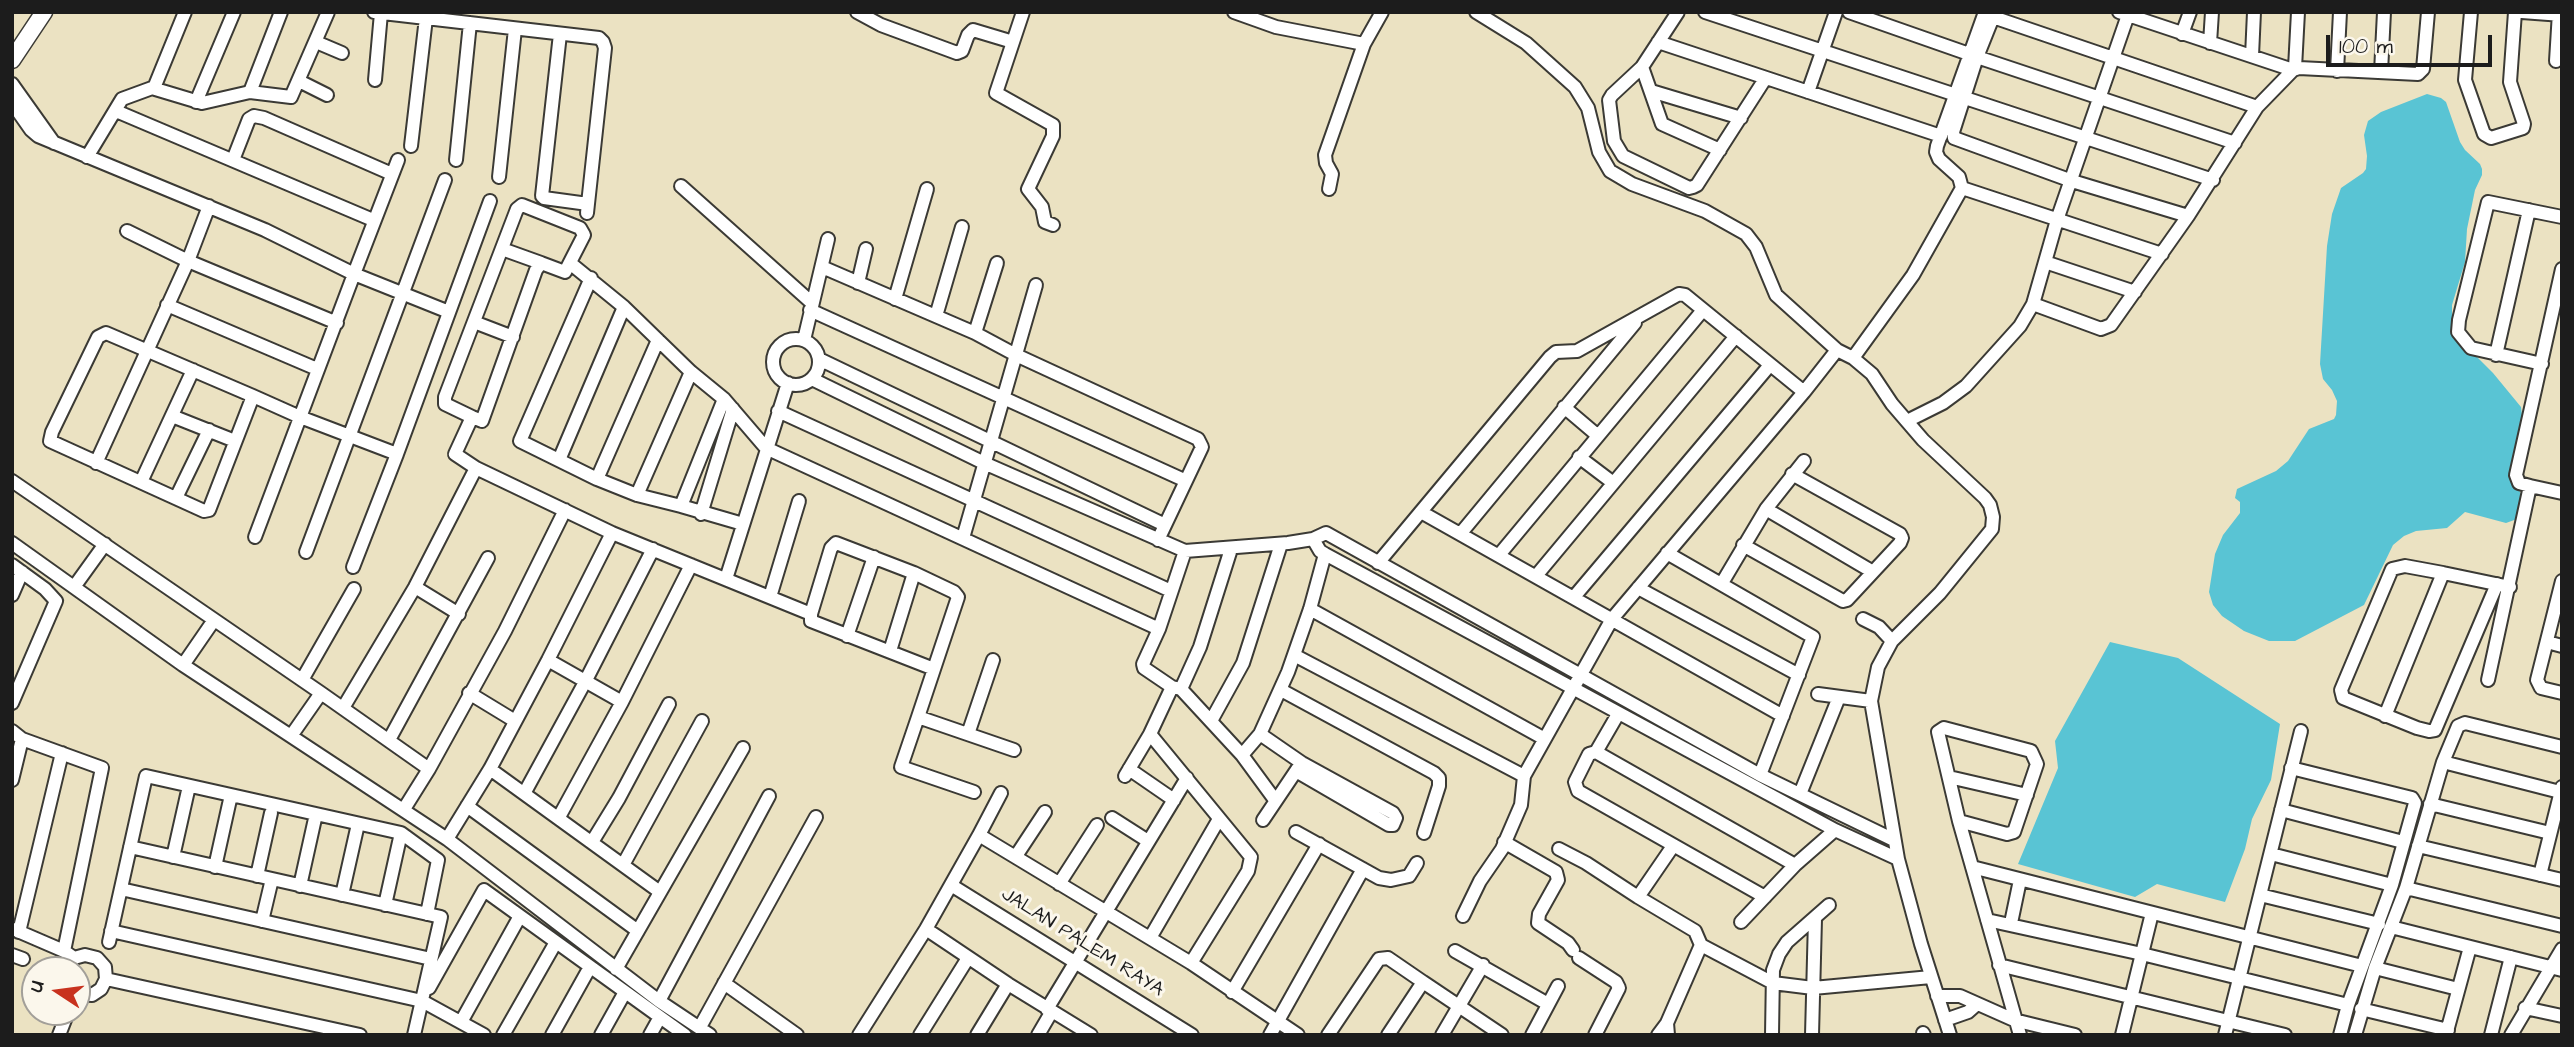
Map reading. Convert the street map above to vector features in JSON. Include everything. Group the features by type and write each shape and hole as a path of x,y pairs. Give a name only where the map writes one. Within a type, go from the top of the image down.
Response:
{"street":[{"path":"12,60 44,12"},
{"path":"154,88 185,12"},
{"path":"196,102 234,12"},
{"path":"250,92 281,12"},
{"path":"87,157 122,99 154,88 202,103 250,92 291,97 328,12"},
{"path":"374,12 599,38 605,48 588,209 542,196 560,34"},
{"path":"857,12 955,54 962,51 968,35 973,30 1013,42"},
{"path":"1023,12 996,93 1053,125 1053,136 1028,189 1042,207 1045,222 1053,225"},
{"path":"1234,12 1276,27 1364,44"},
{"path":"1329,189 1332,174 1325,155 1364,44 1382,12"},
{"path":"1476,12 1526,43 1566,77 1583,98 1594,125 1602,159 1616,175 1632,184 1706,211 1746,234 1756,247 1776,295 1837,349 1872,374 1892,404 1923,440 1990,505 1992,529 1947,586 1892,641 1878,667 1871,701 1898,859 1950,1035"},
{"path":"1614,141 1609,100 1612,94 1642,67 1678,12"},
{"path":"1705,12 2213,180"},
{"path":"1808,92 1836,12"},
{"path":"1849,12 2235,143"},
{"path":"2182,34 2190,12"},
{"path":"2210,43 2212,12"},
{"path":"2252,56 2254,12"},
{"path":"2033,304 2101,329 2110,325 2213,180 2257,107 2294,69 2298,12"},
{"path":"2337,71 2340,12"},
{"path":"2381,72 2384,12"},
{"path":"1907,421 1943,403 1966,386 2020,327 2033,304 2057,220 2100,99 2123,14 2294,69 2421,72 2428,12"},
{"path":"2471,12 2465,83 2484,134 2491,138 2523,128 2524,124 2510,82 2515,12"},
{"path":"2522,12 2560,14 2556,61"},
{"path":"375,80 381,13"},
{"path":"1853,358 1913,275 1962,188 1959,177 1937,155 1941,136 1959,95 1988,13 2257,107"},
{"path":"411,146 426,18"},
{"path":"456,160 470,23"},
{"path":"499,177 515,29"},
{"path":"316,42 342,53"},
{"path":"1658,42 1941,136"},
{"path":"1642,67 1662,124 1720,150"},
{"path":"1594,125 1614,141 1623,156 1689,188 1697,185 1765,79"},
{"path":"299,82 327,94"},
{"path":"12,84 54,143"},
{"path":"1651,91 1741,118"},
{"path":"1959,95 1953,134 1955,139 2072,181 2188,216"},
{"path":"12,103 34,134 265,230 354,274 449,312"},
{"path":"116,111 373,220"},
{"path":"233,160 249,119 254,116 392,174"},
{"path":"255,537 398,160"},
{"path":"306,552 445,180"},
{"path":"681,186 811,307 1184,480"},
{"path":"1962,188 2162,254"},
{"path":"895,299 927,189"},
{"path":"353,568 490,201"},
{"path":"2542,364 2472,348 2458,331 2459,320 2486,205 2490,201 2562,217"},
{"path":"502,249 541,263 565,272 584,235 582,231 522,205 517,209 474,322 445,401 448,406 482,421 541,263"},
{"path":"96,463 188,261 209,206"},
{"path":"2496,355 2529,210"},
{"path":"936,316 962,227"},
{"path":"127,231 188,261 337,323"},
{"path":"804,340 828,239"},
{"path":"858,282 866,249"},
{"path":"2045,262 2135,292"},
{"path":"570,263 624,307 728,404 766,448 1159,629"},
{"path":"975,333 997,263"},
{"path":"822,267 975,333 1016,355 1198,439 1202,447 1184,480 1158,540"},
{"path":"2562,269 2516,475 2519,483 2562,493"},
{"path":"590,278 520,441 597,479 637,495 743,524"},
{"path":"963,538 1036,285"},
{"path":"1378,563 1550,357 1556,352 1577,351 1679,293 1804,392"},
{"path":"167,305 317,369"},
{"path":"559,460 624,307"},
{"path":"1499,555 1703,310"},
{"path":"1461,533 1640,317"},
{"path":"474,322 513,337"},
{"path":"253,396 209,510 204,511 53,444 50,439 100,335 111,334 253,396 300,417 397,454"},
{"path":"1536,576 1736,336"},
{"path":"597,479 658,340"},
{"path":"804,340 815,348 819,359 818,370 812,379 802,384 788,383 781,379 775,370 777,349 785,341 804,340"},
{"path":"1463,916 1521,805 1524,776 1612,619 1804,392 1837,349"},
{"path":"819,359 1165,525"},
{"path":"1574,597 1770,365"},
{"path":"141,482 193,370"},
{"path":"637,495 691,372"},
{"path":"812,379 1185,551 1231,550 1281,544 1313,539 1326,533 1760,775 1894,840"},
{"path":"726,579 788,383"},
{"path":"681,506 728,404"},
{"path":"701,513 728,404"},
{"path":"1564,407 1597,435"},
{"path":"778,411 1171,591"},
{"path":"172,416 235,441"},
{"path":"472,417 455,454 476,468 612,533 811,614"},
{"path":"176,498 209,430"},
{"path":"1579,457 1612,482"},
{"path":"1722,583 1766,509 1804,461"},
{"path":"343,708 415,587 476,468"},
{"path":"1743,545 1843,601 1900,543 1900,534 1792,474"},
{"path":"12,481 429,769"},
{"path":"2488,680 2503,585 2530,486"},
{"path":"770,597 799,501"},
{"path":"1766,509 1873,572"},
{"path":"404,809 505,631 565,510"},
{"path":"1421,512 1783,716"},
{"path":"447,839 490,769 612,533"},
{"path":"1313,539 1325,554 1835,830 1898,859"},
{"path":"12,543 183,665 447,839 616,969 705,1031 724,983 816,817"},
{"path":"74,587 105,544"},
{"path":"934,668 810,621 834,544 844,545 914,573 954,592 958,597 901,767 974,792"},
{"path":"1211,720 1243,663 1281,544"},
{"path":"525,792 653,549"},
{"path":"1174,800 1127,772 1200,647 1231,550"},
{"path":"1185,551 1159,629 1143,664 1144,668 1177,688 1211,720 1242,755 1275,800"},
{"path":"1667,553 1811,635 1812,640 1760,775"},
{"path":"1242,755 1260,734 1281,690 1310,609 1325,554"},
{"path":"847,636 874,557"},
{"path":"388,740 488,558"},
{"path":"559,817 622,702 691,565"},
{"path":"2405,566 2503,585 2435,730 2424,730 2385,716 2347,701 2341,693 2392,569 2405,566"},
{"path":"12,595 17,569 57,601 12,702"},
{"path":"890,651 914,573"},
{"path":"2385,716 2443,573"},
{"path":"2562,581 2538,683 2544,689 2562,693"},
{"path":"415,587 459,614"},
{"path":"1638,588 1798,675"},
{"path":"302,680 355,589"},
{"path":"1310,609 1544,738"},
{"path":"183,665 214,620"},
{"path":"1863,620 1879,627 1892,641"},
{"path":"2547,642 2562,646"},
{"path":"1294,655 1524,776"},
{"path":"548,660 622,702"},
{"path":"968,734 993,660"},
{"path":"1281,690 1439,778 1424,834"},
{"path":"291,736 321,692"},
{"path":"469,693 515,721"},
{"path":"1818,694 1871,701"},
{"path":"1800,794 1839,697"},
{"path":"592,842 619,798 669,704"},
{"path":"1618,714 1596,752 1587,757 1575,782 1575,788 1765,897"},
{"path":"918,717 1014,750"},
{"path":"623,864 702,720"},
{"path":"2340,1035 2348,1005 2406,888 2443,762 2456,729 2463,723 2562,747"},
{"path":"1959,821 2011,834 2037,764 2031,751 1942,728 1938,732 1959,821 2020,1035"},
{"path":"2225,1035 2301,731"},
{"path":"1150,734 1248,852 1251,864 1191,963"},
{"path":"1260,734 1299,767 1392,825 1396,818 1393,813 1299,767"},
{"path":"13,775 17,735 102,768 69,955"},
{"path":"616,969 743,748"},
{"path":"1596,752 1795,865"},
{"path":"62,753 16,930 69,955 97,958 105,967 106,979 97,993 91,995"},
{"path":"2443,762 2561,790 2540,875"},
{"path":"1263,820 1299,767"},
{"path":"2291,768 2413,799 2415,805 2392,885 2385,926"},
{"path":"490,769 660,892"},
{"path":"427,914 439,860 401,834 146,776 110,936 422,1001 484,1035"},
{"path":"1949,777 2026,795"},
{"path":"1038,1035 1075,962 1187,778"},
{"path":"173,857 189,786"},
{"path":"859,1035 926,929 1000,793"},
{"path":"215,867 231,795"},
{"path":"659,1001 769,796"},
{"path":"1810,816 1817,803"},
{"path":"2430,804 2550,833"},
{"path":"467,806 638,931"},
{"path":"2281,810 2403,842"},
{"path":"1016,856 1045,812"},
{"path":"257,876 271,813"},
{"path":"300,886 316,814"},
{"path":"1112,818 1148,841"},
{"path":"1150,938 1219,820"},
{"path":"342,895 358,824"},
{"path":"1059,884 1097,825"},
{"path":"1741,922 1795,865 1835,830"},
{"path":"1296,832 1379,878 1399,879 1409,876 1417,863"},
{"path":"385,905 401,834"},
{"path":"979,835 1191,963 1298,1035"},
{"path":"1504,842 1556,872 1558,880 1539,915 1538,923 1568,943 1576,954 1616,982 1619,988 1595,1035"},
{"path":"1232,992 1319,844"},
{"path":"1638,897 1673,846"},
{"path":"2418,846 2562,880"},
{"path":"130,848 441,917 414,1035"},
{"path":"1559,849 1692,929 1701,945 1773,983 1813,988 1931,977"},
{"path":"2271,854 2392,885"},
{"path":"1972,867 2458,989"},
{"path":"1270,1035 1363,869"},
{"path":"262,921 272,879"},
{"path":"2011,923 2021,880"},
{"name":"JALAN PALEM RAYA","path":"951,885 1192,1035"},
{"path":"2406,888 2562,926"},
{"path":"121,890 431,959"},
{"path":"422,1001 484,890 685,1035"},
{"path":"2260,895 2556,969"},
{"path":"1772,1035 1773,970 1782,949 1829,905"},
{"path":"2122,1035 2152,913"},
{"path":"461,1023 520,916"},
{"path":"1812,1035 1815,919"},
{"path":"1987,920 2011,923 2348,1005"},
{"path":"926,929 1090,1035"},
{"path":"503,1035 556,942"},
{"path":"1658,1035 1667,1029 1701,945"},
{"path":"2361,1009 2447,1032 2470,947"},
{"path":"2511,1035 2525,1008 2556,969 2562,949"},
{"path":"1455,951 1548,1004"},
{"path":"2491,1035 2511,957"},
{"path":"920,1035 968,958"},
{"path":"1328,1035 1379,958 1388,958 1502,1035"},
{"path":"1442,1035 1483,965"},
{"path":"1999,965 2285,1035"},
{"path":"552,1035 590,967"},
{"path":"2355,1035 2368,967"},
{"path":"106,979 360,1035"},
{"path":"1388,1035 1423,982"},
{"path":"724,983 797,1035"},
{"path":"977,1035 1008,984"},
{"path":"1532,1035 1558,986"},
{"path":"601,1035 625,992"},
{"path":"1937,996 1959,996 2014,1020 2075,1035"},
{"path":"1945,1020 1968,1012 1977,1004"},
{"path":"2525,1008 2562,1016"},
{"path":"650,1035 660,1017"}],"water":[{"path":"2427,94 2446,102 2460,142 2482,169 2467,229 2465,262 2452,305 2452,323 2457,337 2493,373 2521,407 2517,486 2523,498 2517,519 2506,523 2465,512 2447,528 2416,531 2404,536 2393,545 2364,605 2295,641 2269,641 2244,631 2222,616 2213,605 2209,592 2215,554 2223,535 2240,513 2240,502 2235,498 2237,489 2276,471 2288,461 2309,429 2334,419 2336,415 2337,401 2323,379 2320,364 2327,246 2332,214 2341,188 2366,169 2364,135 2368,121 2381,112"},
{"path":"2110,642 2178,658 2280,724 2271,780 2252,819 2245,849 2225,902 2157,884 2135,897 2018,864 2058,768 2055,741"}]}
